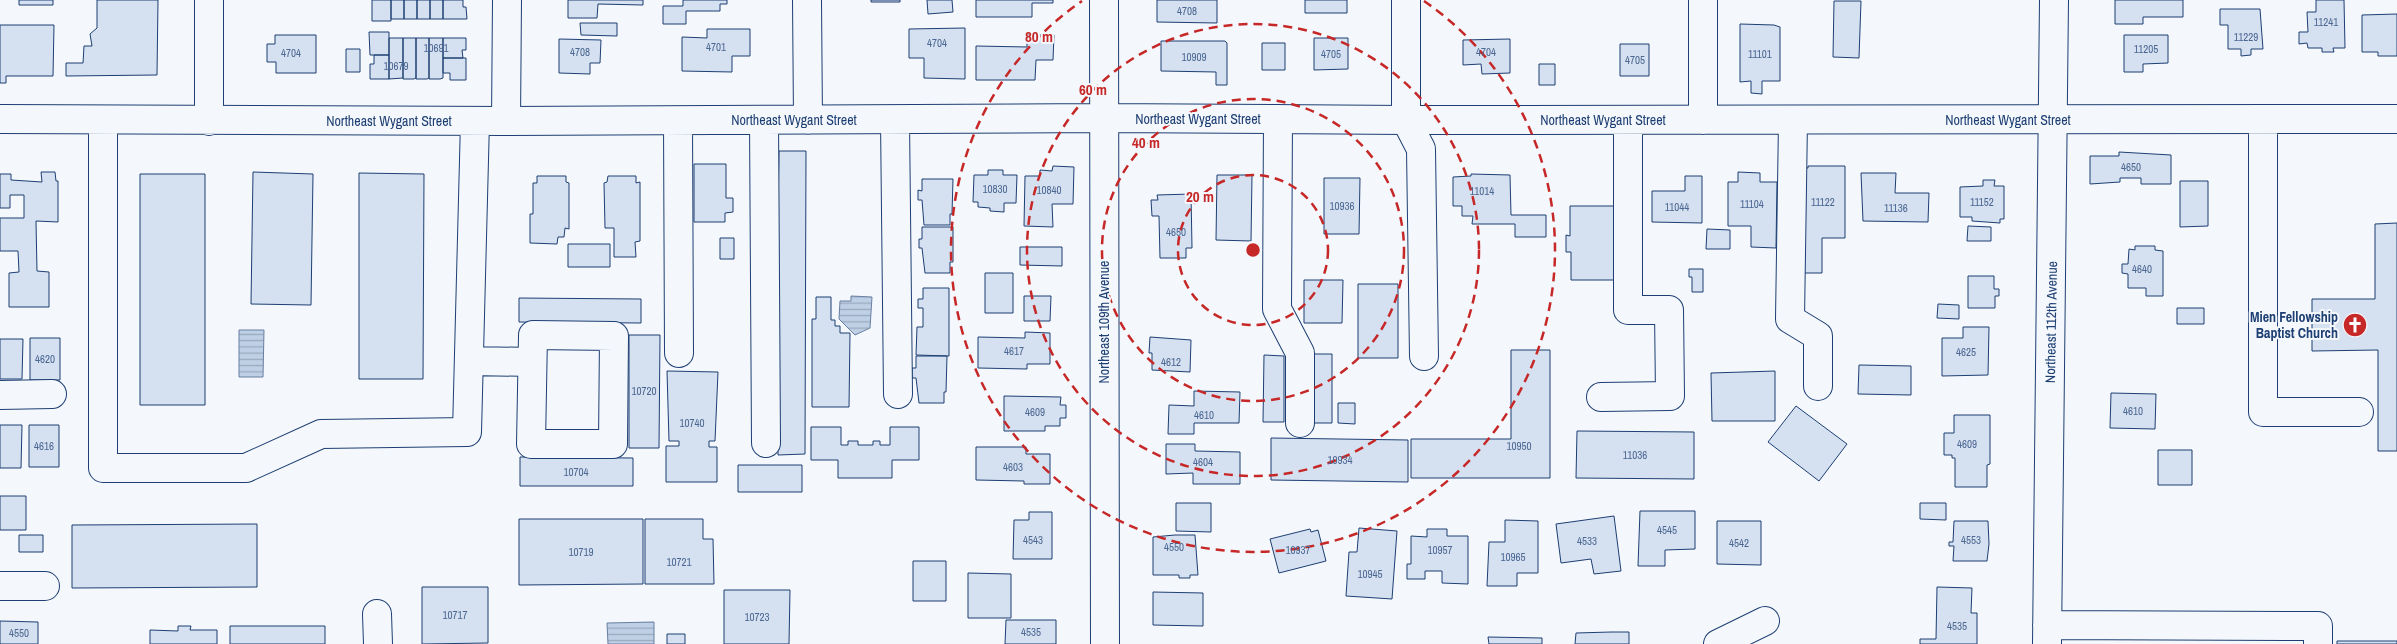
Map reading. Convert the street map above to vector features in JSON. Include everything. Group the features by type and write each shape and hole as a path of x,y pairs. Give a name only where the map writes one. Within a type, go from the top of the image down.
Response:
{"street":[{"path":"209,0 209,121"},
{"path":"506,121 507,0"},
{"path":"807,0 808,120"},
{"name":"Northeast 109th Avenue","path":"1104,0 1104,644"},
{"path":"1406,0 1406,120 1421,148 1424,356"},
{"path":"1702,0 1703,120"},
{"name":"Northeast 112th Avenue","path":"2047,634 2054,0"},
{"name":"Northeast Wygant Street","path":"0,119 678,121 1103,118 2053,120 2397,118"},
{"path":"1278,119 1277,309 1300,353 1300,424"},
{"path":"2263,119 2263,412 2359,412"},
{"path":"103,120 103,468 246,468 321,434 467,432 475,121"},
{"path":"764,120 766,443"},
{"path":"895,120 898,394"},
{"path":"1601,397 1670,396 1669,310 1628,310 1628,120"},
{"path":"1792,120 1790,319 1818,336 1818,386"},
{"path":"678,121 679,353"},
{"path":"533,336 614,336 613,444 531,444 532,362 533,336"},
{"path":"469,361 532,362"},
{"path":"0,395 52,394"},
{"path":"0,586 45,586"},
{"path":"377,614 378,644"},
{"path":"1718,644 1764,621"},
{"path":"2047,634 2318,626 2318,644"}],"water":[{"path":"851,296 872,297 870,328 855,335 839,319 840,301 851,301"},
{"path":"239,330 264,330 263,377 239,377"},
{"path":"654,622 654,644 608,644 607,623"}],"building":[{"path":"19,0 53,0 53,5 19,5"},
{"path":"97,0 158,0 157,75 66,76 66,63 83,63 84,46 92,46 90,34 97,28"},
{"path":"372,0 391,0 391,21 372,21"},
{"path":"391,0 404,0 404,19 391,19"},
{"path":"404,0 417,0 417,19 404,19"},
{"path":"417,0 430,0 430,19 417,19"},
{"path":"430,0 443,0 443,19 430,19"},
{"path":"443,0 463,0 467,19 443,19"},
{"path":"568,0 643,0 643,5 598,4 597,18 568,18"},
{"path":"683,0 727,0 727,4 720,4 720,11 686,11 686,24 663,24 663,6 683,6"},
{"path":"871,0 900,0 900,2 871,2"},
{"path":"927,0 952,0 953,12 928,14"},
{"path":"976,0 1053,0 1053,3 1032,3 1032,17 976,17"},
{"path":"1157,0 1217,0 1217,23 1157,22"},
{"path":"1305,0 1347,0 1347,13 1305,13"},
{"path":"2115,0 2183,0 2183,17 2143,17 2143,24 2115,24"},
{"path":"2316,0 2344,0 2345,48 2333,48 2334,52 2322,52 2322,48 2308,48 2307,43 2299,44 2299,32 2308,32 2307,12 2316,12"},
{"path":"1834,1 1861,1 1859,58 1833,57"},
{"path":"2220,9 2260,9 2263,49 2251,49 2251,55 2241,56 2241,49 2228,49 2228,25 2220,25"},
{"path":"2397,14 2397,56 2378,56 2378,52 2362,52 2362,15"},
{"path":"580,23 617,23 617,36 581,35"},
{"path":"1740,24 1774,25 1780,27 1780,81 1762,81 1762,94 1751,93 1751,81 1740,82"},
{"path":"0,25 54,25 53,76 6,76 6,83 0,83"},
{"path":"965,28 965,79 924,78 924,58 909,58 909,29"},
{"path":"707,29 750,29 750,56 732,56 732,72 682,71 682,37 707,38"},
{"path":"369,32 389,32 389,55 370,55"},
{"path":"275,35 316,35 316,73 276,73 276,62 267,62 267,44 275,44"},
{"path":"1027,35 1054,35 1053,60 1036,60 1035,80 976,80 976,46 1027,47"},
{"path":"2124,35 2168,35 2168,63 2143,64 2143,72 2124,72"},
{"path":"389,38 403,38 403,78 389,79"},
{"path":"403,38 416,38 416,78 414,79 403,79"},
{"path":"416,38 429,38 429,78 427,79 416,79"},
{"path":"429,38 443,38 443,78 440,79 429,79"},
{"path":"443,38 466,38 466,50 462,50 463,58 443,58"},
{"path":"1314,38 1348,38 1348,69 1314,70"},
{"path":"559,39 601,40 600,63 590,63 590,74 559,73"},
{"path":"1510,39 1510,73 1482,74 1481,64 1463,65 1463,40"},
{"path":"1161,41 1225,41 1227,43 1227,85 1216,85 1216,72 1161,71"},
{"path":"1262,43 1285,43 1285,70 1262,70"},
{"path":"1620,44 1649,44 1649,76 1620,76"},
{"path":"346,49 360,49 360,72 346,72"},
{"path":"374,55 389,55 389,79 370,79 370,64 374,64"},
{"path":"443,58 466,58 466,80 450,80 450,73 443,73"},
{"path":"1539,64 1555,64 1555,85 1539,85"},
{"path":"779,151 806,151 805,454 778,455 777,273"},
{"path":"2119,152 2171,155 2171,184 2141,184 2141,178 2120,178 2120,182 2090,184 2090,156 2119,156"},
{"path":"694,164 726,164 726,198 733,198 733,212 725,213 725,222 694,222"},
{"path":"1053,166 1074,167 1073,204 1052,204 1053,227 1024,226 1025,176 1040,176 1040,170 1052,171"},
{"path":"1808,166 1845,166 1845,238 1822,238 1822,273 1801,273 1802,168 1808,168"},
{"path":"988,170 1003,170 1003,175 1017,175 1016,203 1004,203 1004,212 990,211 990,208 978,207 978,202 973,202 974,175 988,175"},
{"path":"41,172 55,172 56,181 58,181 58,222 36,221 37,271 49,272 49,307 9,307 9,273 19,272 18,251 0,251 0,218 24,218 24,195 10,195 10,208 0,208 0,174 11,174 11,180 42,182"},
{"path":"253,172 313,174 311,305 251,304"},
{"path":"1738,172 1760,173 1760,182 1777,182 1776,248 1751,247 1751,226 1728,226 1728,182 1738,182"},
{"path":"359,173 424,174 423,379 359,379"},
{"path":"1861,173 1896,173 1895,193 1929,193 1928,222 1863,221"},
{"path":"140,174 205,174 205,405 140,405"},
{"path":"1471,174 1510,175 1511,215 1546,215 1546,237 1515,237 1515,224 1472,224 1473,216 1462,216 1462,206 1453,206 1453,177 1471,176"},
{"path":"1217,175 1252,175 1251,241 1216,240"},
{"path":"537,176 566,176 566,182 569,183 569,229 565,228 564,237 558,237 557,244 530,243 530,214 533,214 533,183 537,183"},
{"path":"608,176 636,176 636,183 640,182 640,241 635,242 636,257 614,257 614,228 605,228 604,183 607,182"},
{"path":"1685,176 1702,176 1702,223 1652,222 1652,191 1685,191"},
{"path":"1324,178 1360,178 1359,234 1324,234"},
{"path":"922,179 953,179 950,225 924,225 922,200 918,200 918,190 922,191"},
{"path":"1983,180 1995,180 1994,186 2004,186 2004,219 2000,219 2000,223 1972,221 1972,217 1960,217 1960,187 1983,186"},
{"path":"2180,181 2208,181 2208,226 2180,227"},
{"path":"1191,194 1192,248 1186,248 1186,258 1160,258 1159,216 1152,216 1151,200 1158,200 1157,195"},
{"path":"1570,206 1615,206 1614,280 1571,280 1571,252 1566,252 1566,235 1570,236"},
{"name":"Mien Fellowship Baptist Church","path":"2397,223 2397,451 2378,451 2378,350 2312,351 2312,299 2375,299 2375,224"},
{"path":"1968,226 1991,227 1991,241 1967,241"},
{"path":"922,227 953,227 953,262 950,262 950,273 925,273 922,248 919,248 919,239 922,239"},
{"path":"1707,229 1730,230 1730,249 1706,249"},
{"path":"720,238 734,238 734,259 720,259"},
{"path":"568,244 610,244 610,267 568,267"},
{"path":"2135,246 2155,246 2155,250 2163,251 2163,296 2146,296 2146,288 2128,288 2128,274 2122,273 2122,264 2128,264 2129,249 2135,250"},
{"path":"1020,247 1062,247 1062,266 1020,265"},
{"path":"1689,269 1703,269 1703,292 1692,292 1692,277 1689,277"},
{"path":"985,273 1013,273 1013,313 985,313"},
{"path":"1968,276 1994,276 1994,289 1999,289 1999,296 1995,296 1995,308 1968,308"},
{"path":"1304,280 1343,280 1342,323 1304,323"},
{"path":"1358,284 1398,284 1398,358 1358,358"},
{"path":"923,288 949,288 949,356 916,355 917,327 923,327 923,308 918,308 918,299 923,299"},
{"path":"1024,296 1051,296 1050,321 1024,321"},
{"path":"816,297 831,297 831,320 835,320 835,326 840,326 840,333 850,333 849,407 812,407 812,319 816,319"},
{"path":"519,298 641,299 641,323 519,322"},
{"path":"1938,304 1959,305 1959,319 1937,318"},
{"path":"2177,308 2204,308 2204,324 2177,324"},
{"path":"1963,327 1989,327 1988,375 1942,376 1942,338 1963,338"},
{"path":"1025,332 1050,333 1050,364 1027,364 1027,369 978,368 978,337 1025,338"},
{"path":"629,335 660,335 659,448 629,448"},
{"path":"1150,337 1191,340 1190,372 1152,370 1152,353 1149,353"},
{"path":"30,338 60,338 60,380 30,380"},
{"path":"0,339 23,339 22,379 0,379"},
{"path":"1511,350 1550,350 1550,478 1411,478 1411,439 1511,439"},
{"path":"1312,354 1332,354 1332,423 1311,423"},
{"path":"1264,355 1284,356 1284,422 1263,422"},
{"path":"916,356 947,356 944,403 919,403 916,378 912,378 912,368 916,368"},
{"path":"1859,365 1911,366 1911,395 1858,394"},
{"path":"667,371 718,372 715,441 709,441 709,447 717,447 717,482 666,482 666,446 679,446 679,441 669,441"},
{"path":"1775,371 1775,421 1712,421 1711,373"},
{"path":"1194,391 1240,392 1239,423 1194,423 1194,434 1168,434 1169,405 1194,406"},
{"path":"2111,393 2156,394 2155,429 2110,428"},
{"path":"1004,396 1061,397 1060,405 1066,405 1066,418 1060,418 1060,426 1045,426 1045,431 1004,431"},
{"path":"1338,403 1355,403 1355,424 1338,423"},
{"path":"1796,406 1847,444 1819,481 1768,442"},
{"path":"1954,415 1990,415 1990,464 1987,465 1987,487 1955,487 1955,458 1952,458 1952,455 1944,455 1944,433 1954,433"},
{"path":"0,425 22,425 21,468 0,468"},
{"path":"29,425 59,425 59,467 29,467"},
{"path":"811,427 841,427 841,445 848,445 848,441 858,441 858,445 873,445 873,441 880,441 880,445 890,445 890,427 919,427 919,460 892,460 892,478 838,478 838,460 811,460"},
{"path":"1577,431 1694,432 1694,479 1576,478"},
{"path":"1271,438 1408,440 1408,482 1271,480"},
{"path":"1166,444 1195,444 1195,451 1240,452 1240,484 1193,484 1193,473 1166,474"},
{"path":"976,447 1026,447 1026,454 1050,454 1050,484 1024,484 1024,481 976,480"},
{"path":"2158,450 2192,450 2192,485 2158,485"},
{"path":"520,457 633,458 633,486 520,486"},
{"path":"738,465 802,465 802,492 738,492"},
{"path":"0,496 26,496 26,530 0,530"},
{"path":"1176,503 1211,503 1211,532 1176,531"},
{"path":"1920,503 1946,503 1946,520 1920,519"},
{"path":"1640,511 1695,511 1695,549 1665,550 1665,566 1638,566"},
{"path":"1029,512 1052,512 1052,559 1013,559 1014,520 1029,520"},
{"path":"1614,516 1621,571 1594,574 1591,559 1561,563 1556,524"},
{"path":"519,519 643,519 643,584 519,585"},
{"path":"645,519 703,519 703,539 713,539 714,584 645,584"},
{"path":"1505,520 1538,521 1538,573 1517,573 1517,586 1487,586 1489,542 1505,542"},
{"path":"1717,521 1761,521 1761,565 1717,564"},
{"path":"1954,521 1988,521 1989,544 1987,561 1953,561 1954,546 1949,546 1949,542 1953,542"},
{"path":"257,524 257,587 72,588 72,525"},
{"path":"1359,528 1397,531 1392,599 1346,596 1349,552 1357,552"},
{"path":"1310,529 1311,532 1318,530 1326,561 1279,573 1270,539"},
{"path":"1427,529 1447,529 1447,536 1468,536 1468,584 1442,583 1442,571 1425,571 1425,579 1407,579 1407,564 1411,564 1411,536 1427,537"},
{"path":"19,535 43,535 43,552 19,552"},
{"path":"1195,535 1198,575 1190,575 1190,578 1179,578 1179,575 1153,575 1153,537"},
{"path":"913,561 946,561 946,601 913,601"},
{"path":"968,573 1011,574 1011,618 968,618"},
{"path":"422,587 488,587 488,643 422,644"},
{"path":"1937,587 1972,588 1971,613 1977,613 1977,644 1920,644 1920,639 1936,639"},
{"path":"724,590 790,590 789,644 724,644"},
{"path":"1153,592 1203,593 1203,626 1153,625"},
{"path":"1006,620 1056,620 1056,644 1005,644"},
{"path":"0,621 38,622 38,644 0,644"},
{"path":"178,626 191,626 190,630 217,630 217,644 150,644 150,630 178,631"},
{"path":"230,626 325,626 325,644 230,644"},
{"path":"1629,632 1629,644 1575,644 1576,633"},
{"path":"667,634 685,634 685,644 667,644"},
{"path":"1488,637 1542,638 1542,644 1489,644"},
{"path":"2337,641 2397,641 2397,644 2337,644"}],"place":[{"name":"Mien Fellowship Baptist Church","path":"2355,325"}]}
